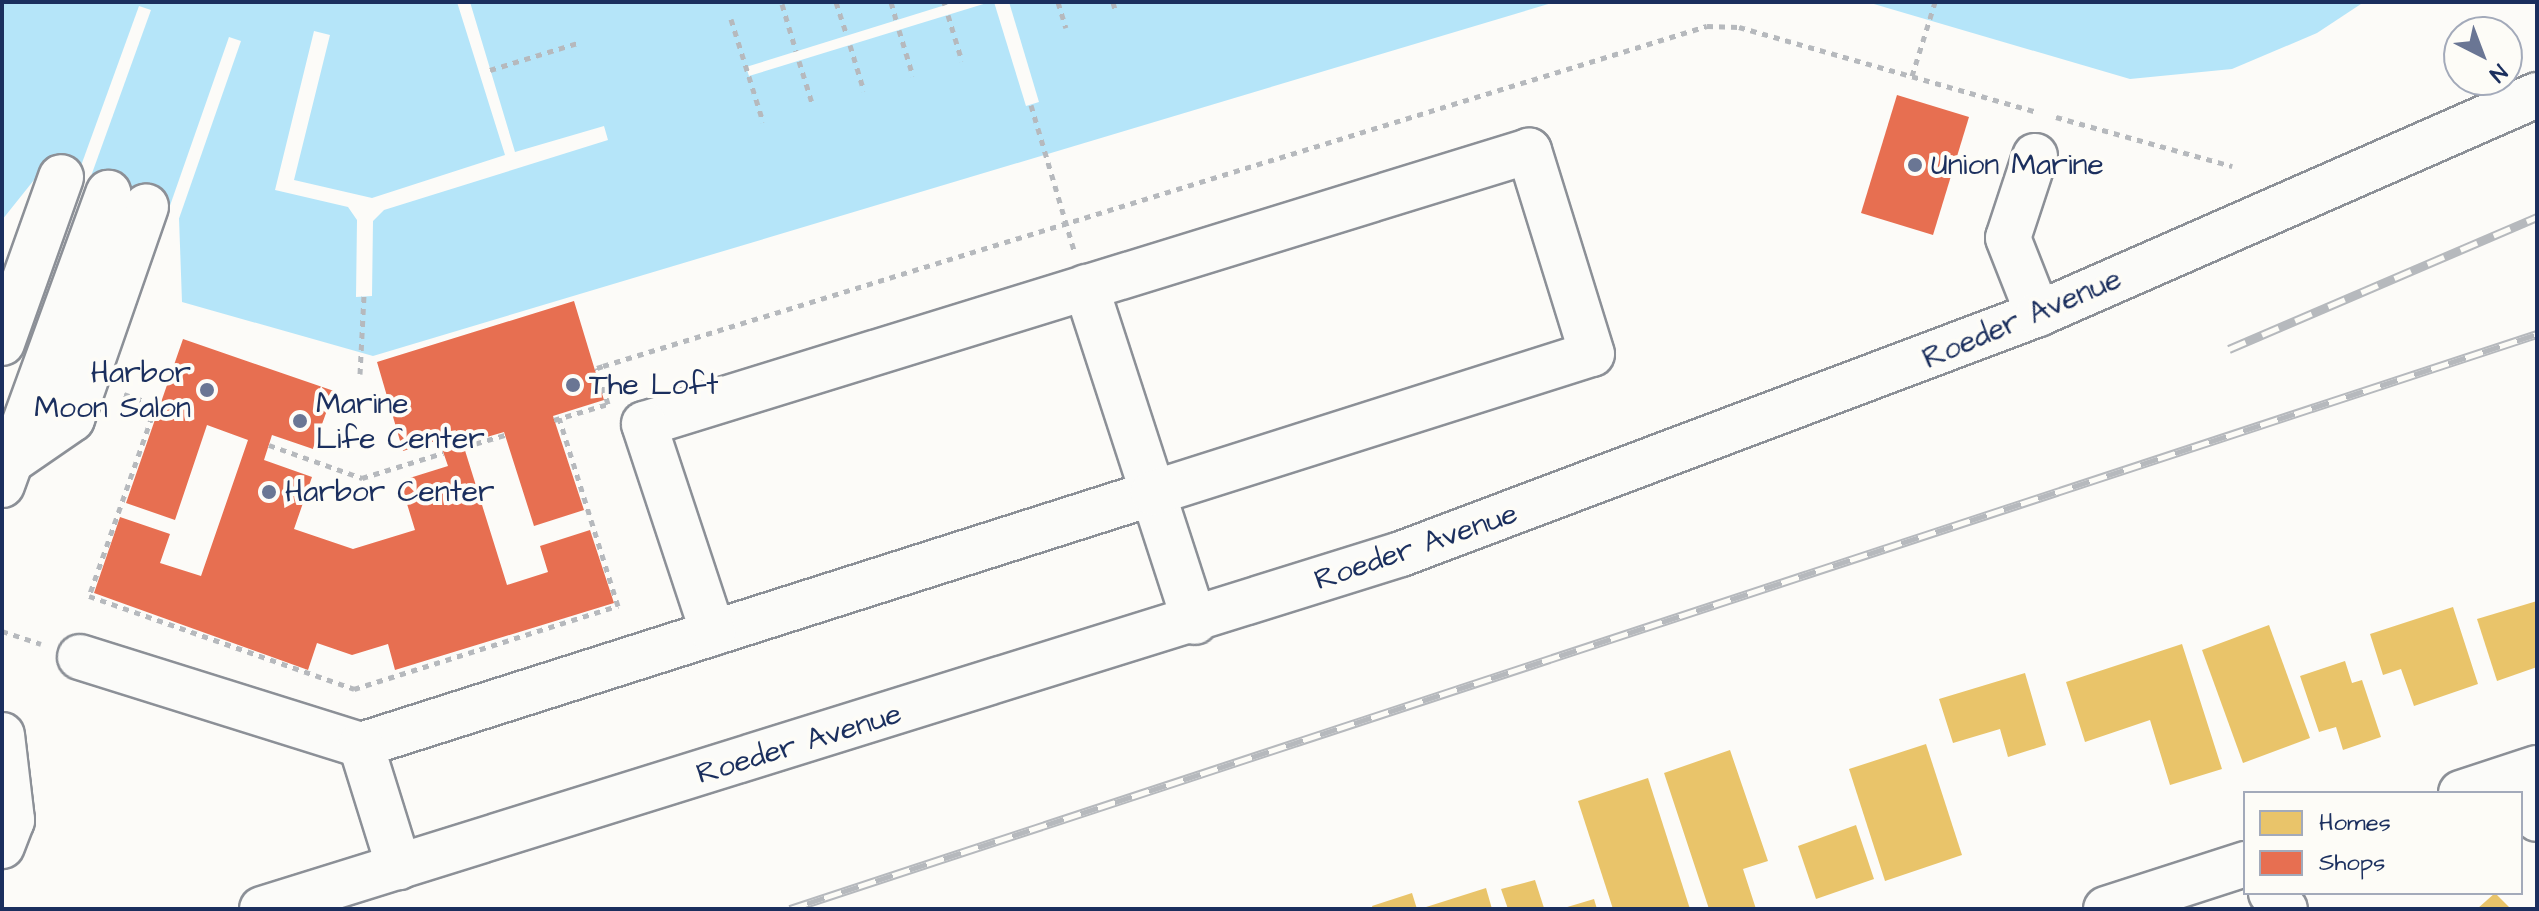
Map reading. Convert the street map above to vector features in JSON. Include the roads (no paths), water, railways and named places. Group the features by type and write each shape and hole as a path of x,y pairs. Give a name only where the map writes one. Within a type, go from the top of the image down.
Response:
{"street":[{"name":"Roeder Avenue","path":"262,909 1195,622 1640,468 2038,314 2537,95"},
{"path":"80,657 361,745 1592,354 1529,151 644,424 713,633"},
{"path":"2035,156 2008,238 2038,314"},
{"path":"2,343 61,177"},
{"path":"5,461 127,200"},
{"path":"1086,287 1195,622"},
{"path":"2,735 12,820 2,846"},
{"path":"361,745 399,867"},
{"path":"2475,791 2518,785"},
{"path":"2523,794 2537,819"},
{"path":"2106,909 2243,865"}],"water":[{"path":"2,2 1555,2 373,356 182,302 179,218 42,170 2,220"},
{"path":"1867,2 2364,2 2317,33 2232,69 2130,79"}],"railway":[{"path":"2229,349 2537,217"},
{"path":"790,909 2537,334"}],"place":[{"name":"Union Marine","path":"1915,165"},
{"name":"The Loft","path":"573,385"},
{"name":"Harbor Moon Salon","path":"207,390"},
{"name":"Marine Life Center","path":"300,421"},
{"name":"Harbor Center","path":"269,492"}]}
